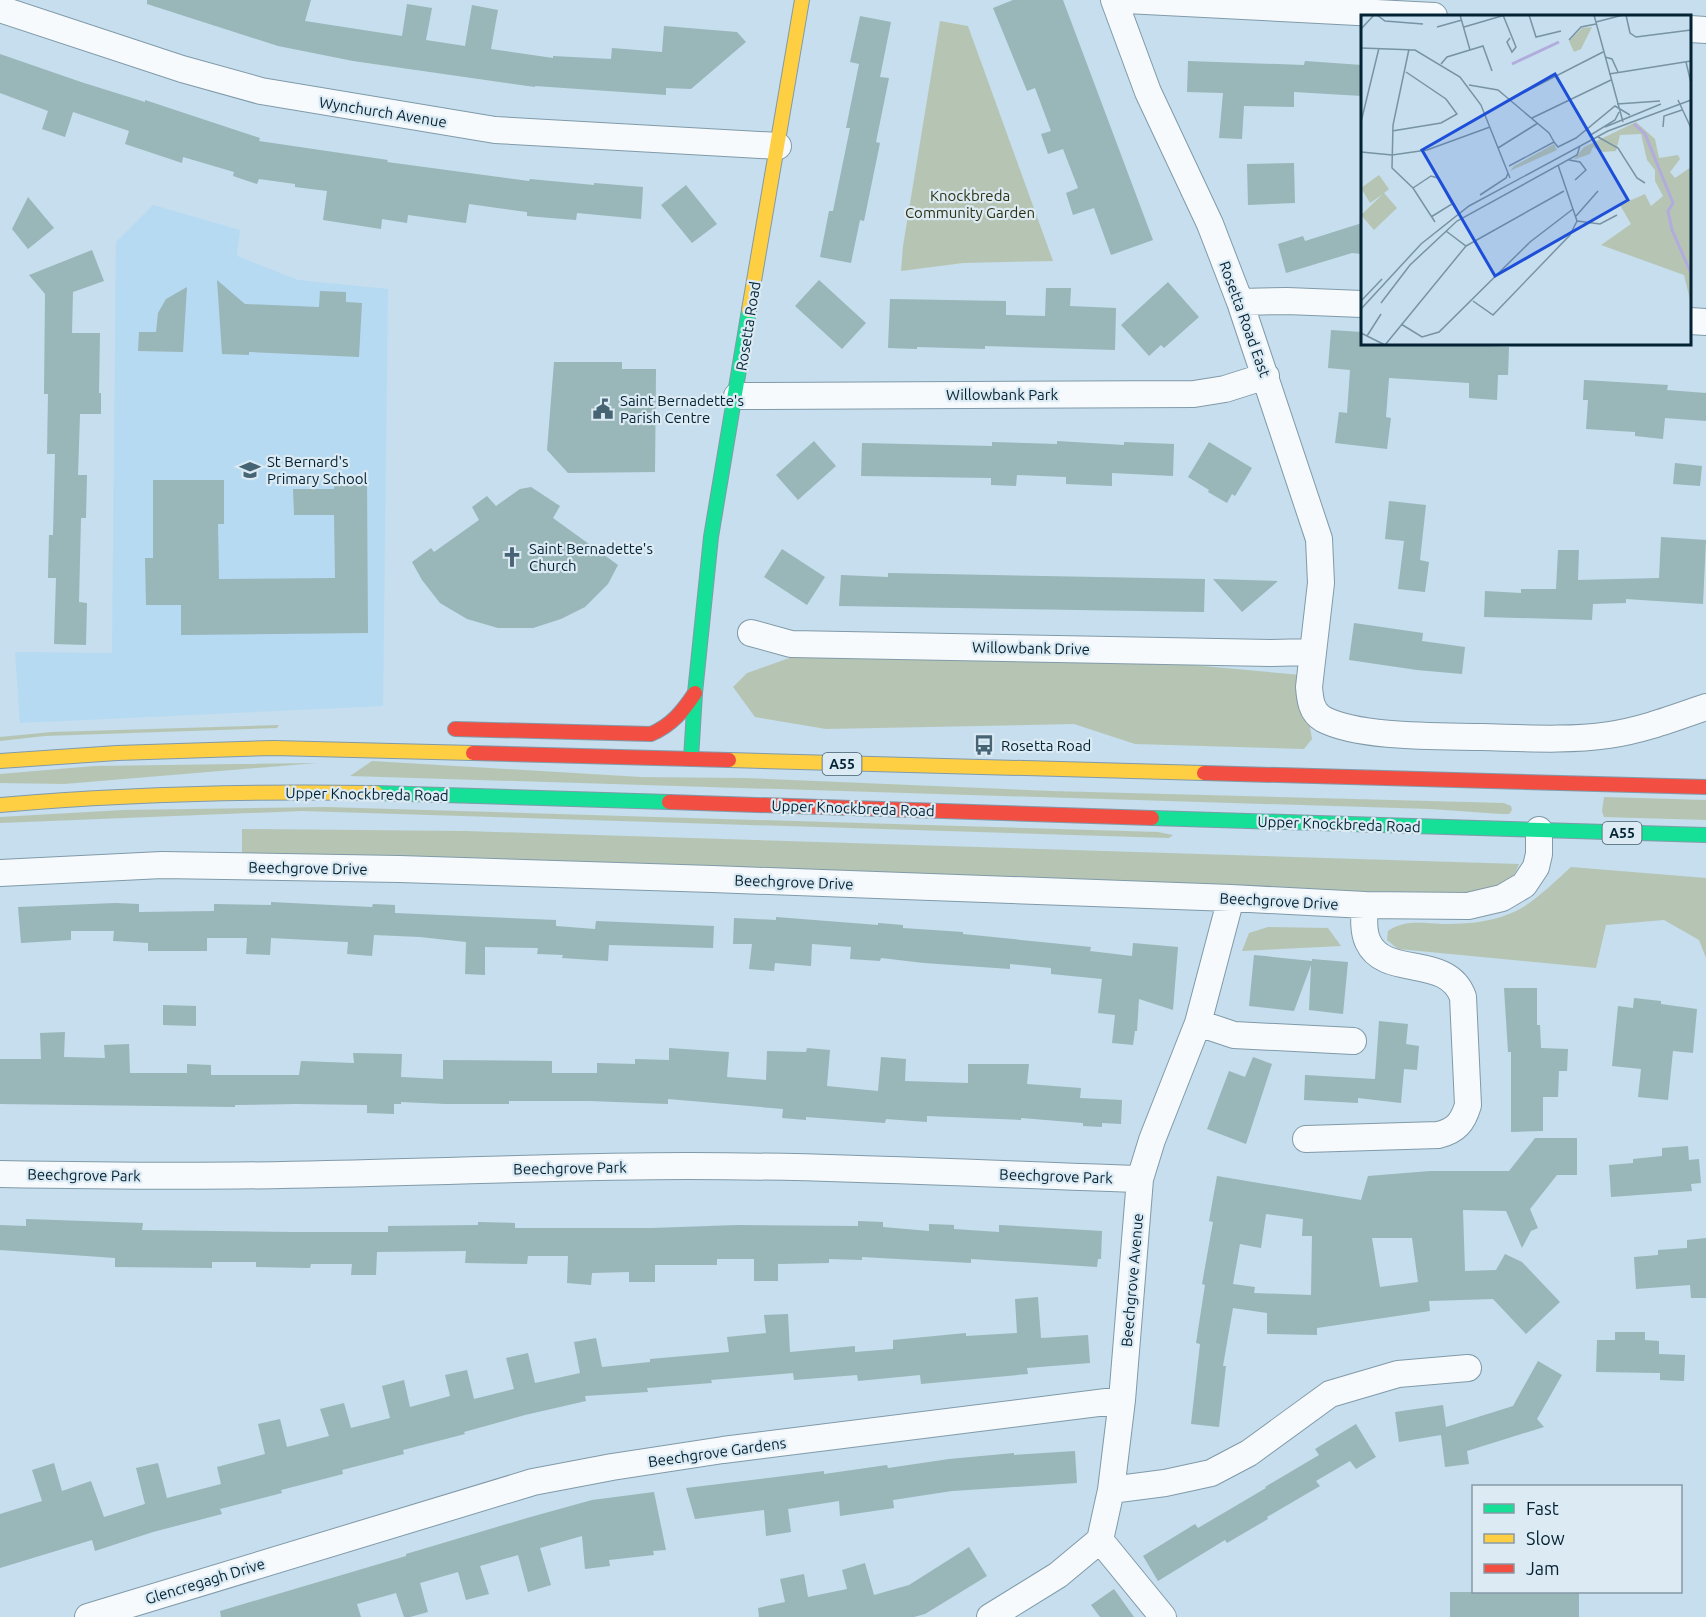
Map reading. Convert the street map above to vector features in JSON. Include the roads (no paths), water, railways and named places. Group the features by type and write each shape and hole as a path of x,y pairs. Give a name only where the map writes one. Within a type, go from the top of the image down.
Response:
{"main road":[{"name":"Rosetta Road","path":"691,759 695,693 711,537 802,0"},
{"path":"436,729 651,734 676,721 695,693"},
{"path":"312,748 365,737"},
{"name":"A55","path":"0,761 122,753 312,748 1706,785"},
{"path":"1491,781 1513,794"},
{"path":"1566,797 1575,783"},
{"name":"Upper Knockbreda Road","path":"0,805 144,795 297,792 1540,820 1706,835"}],"street":[{"name":"Rosetta Road East","path":"1114,0 1148,92 1210,224 1240,302 1319,539 1321,583 1312,652"},
{"path":"1126,0 1415,15"},
{"name":"Wynchurch Avenue","path":"0,9 182,69 273,93 495,130 778,146"},
{"path":"1691,29 1706,30"},
{"path":"1240,302 1361,304"},
{"path":"1691,321 1706,322"},
{"name":"Willowbank Park","path":"736,396 1194,393 1225,389 1266,376"},
{"name":"Willowbank Drive","path":"751,633 791,644 1312,652"},
{"path":"1312,652 1309,687 1310,702 1314,712 1322,718 1362,729 1412,735 1594,737 1652,726 1706,707"},
{"name":"Beechgrove Drive","path":"0,873 162,865 399,869 1231,898 1365,905 1468,906 1502,898 1524,885 1531,877 1539,854 1540,820"},
{"name":"Beechgrove Avenue","path":"1100,1540 1111,1490 1122,1400 1140,1179 1152,1140 1198,1023 1231,898"},
{"path":"1306,1139 1449,1133 1458,1126 1468,1105 1463,997 1460,988 1442,974 1384,959 1374,952 1367,941 1364,927 1365,905"},
{"path":"1198,1023 1234,1035 1353,1041"},
{"name":"Beechgrove Park","path":"0,1174 166,1176 557,1167 732,1166 1140,1179"},
{"path":"1111,1490 1165,1483 1210,1473 1249,1453 1330,1394 1398,1374 1468,1368"},
{"name":"Beechgrove Gardens","path":"322,1546 533,1482 612,1467 816,1438 1122,1400"},
{"path":"990,1617 1058,1575 1100,1540 1163,1617"},
{"name":"Glencregagh Drive","path":"88,1617 322,1546"}],"place":[{"name":"Saint Bernadette's Parish Centre","path":"603,409"},
{"name":"St Bernard's Primary School","path":"250,470"},
{"name":"Saint Bernadette's Church","path":"512,557"},
{"name":"Rosetta Road","path":"984,745"}],"park label":[{"name":"Knockbreda Community Garden","path":"970,204"}]}
